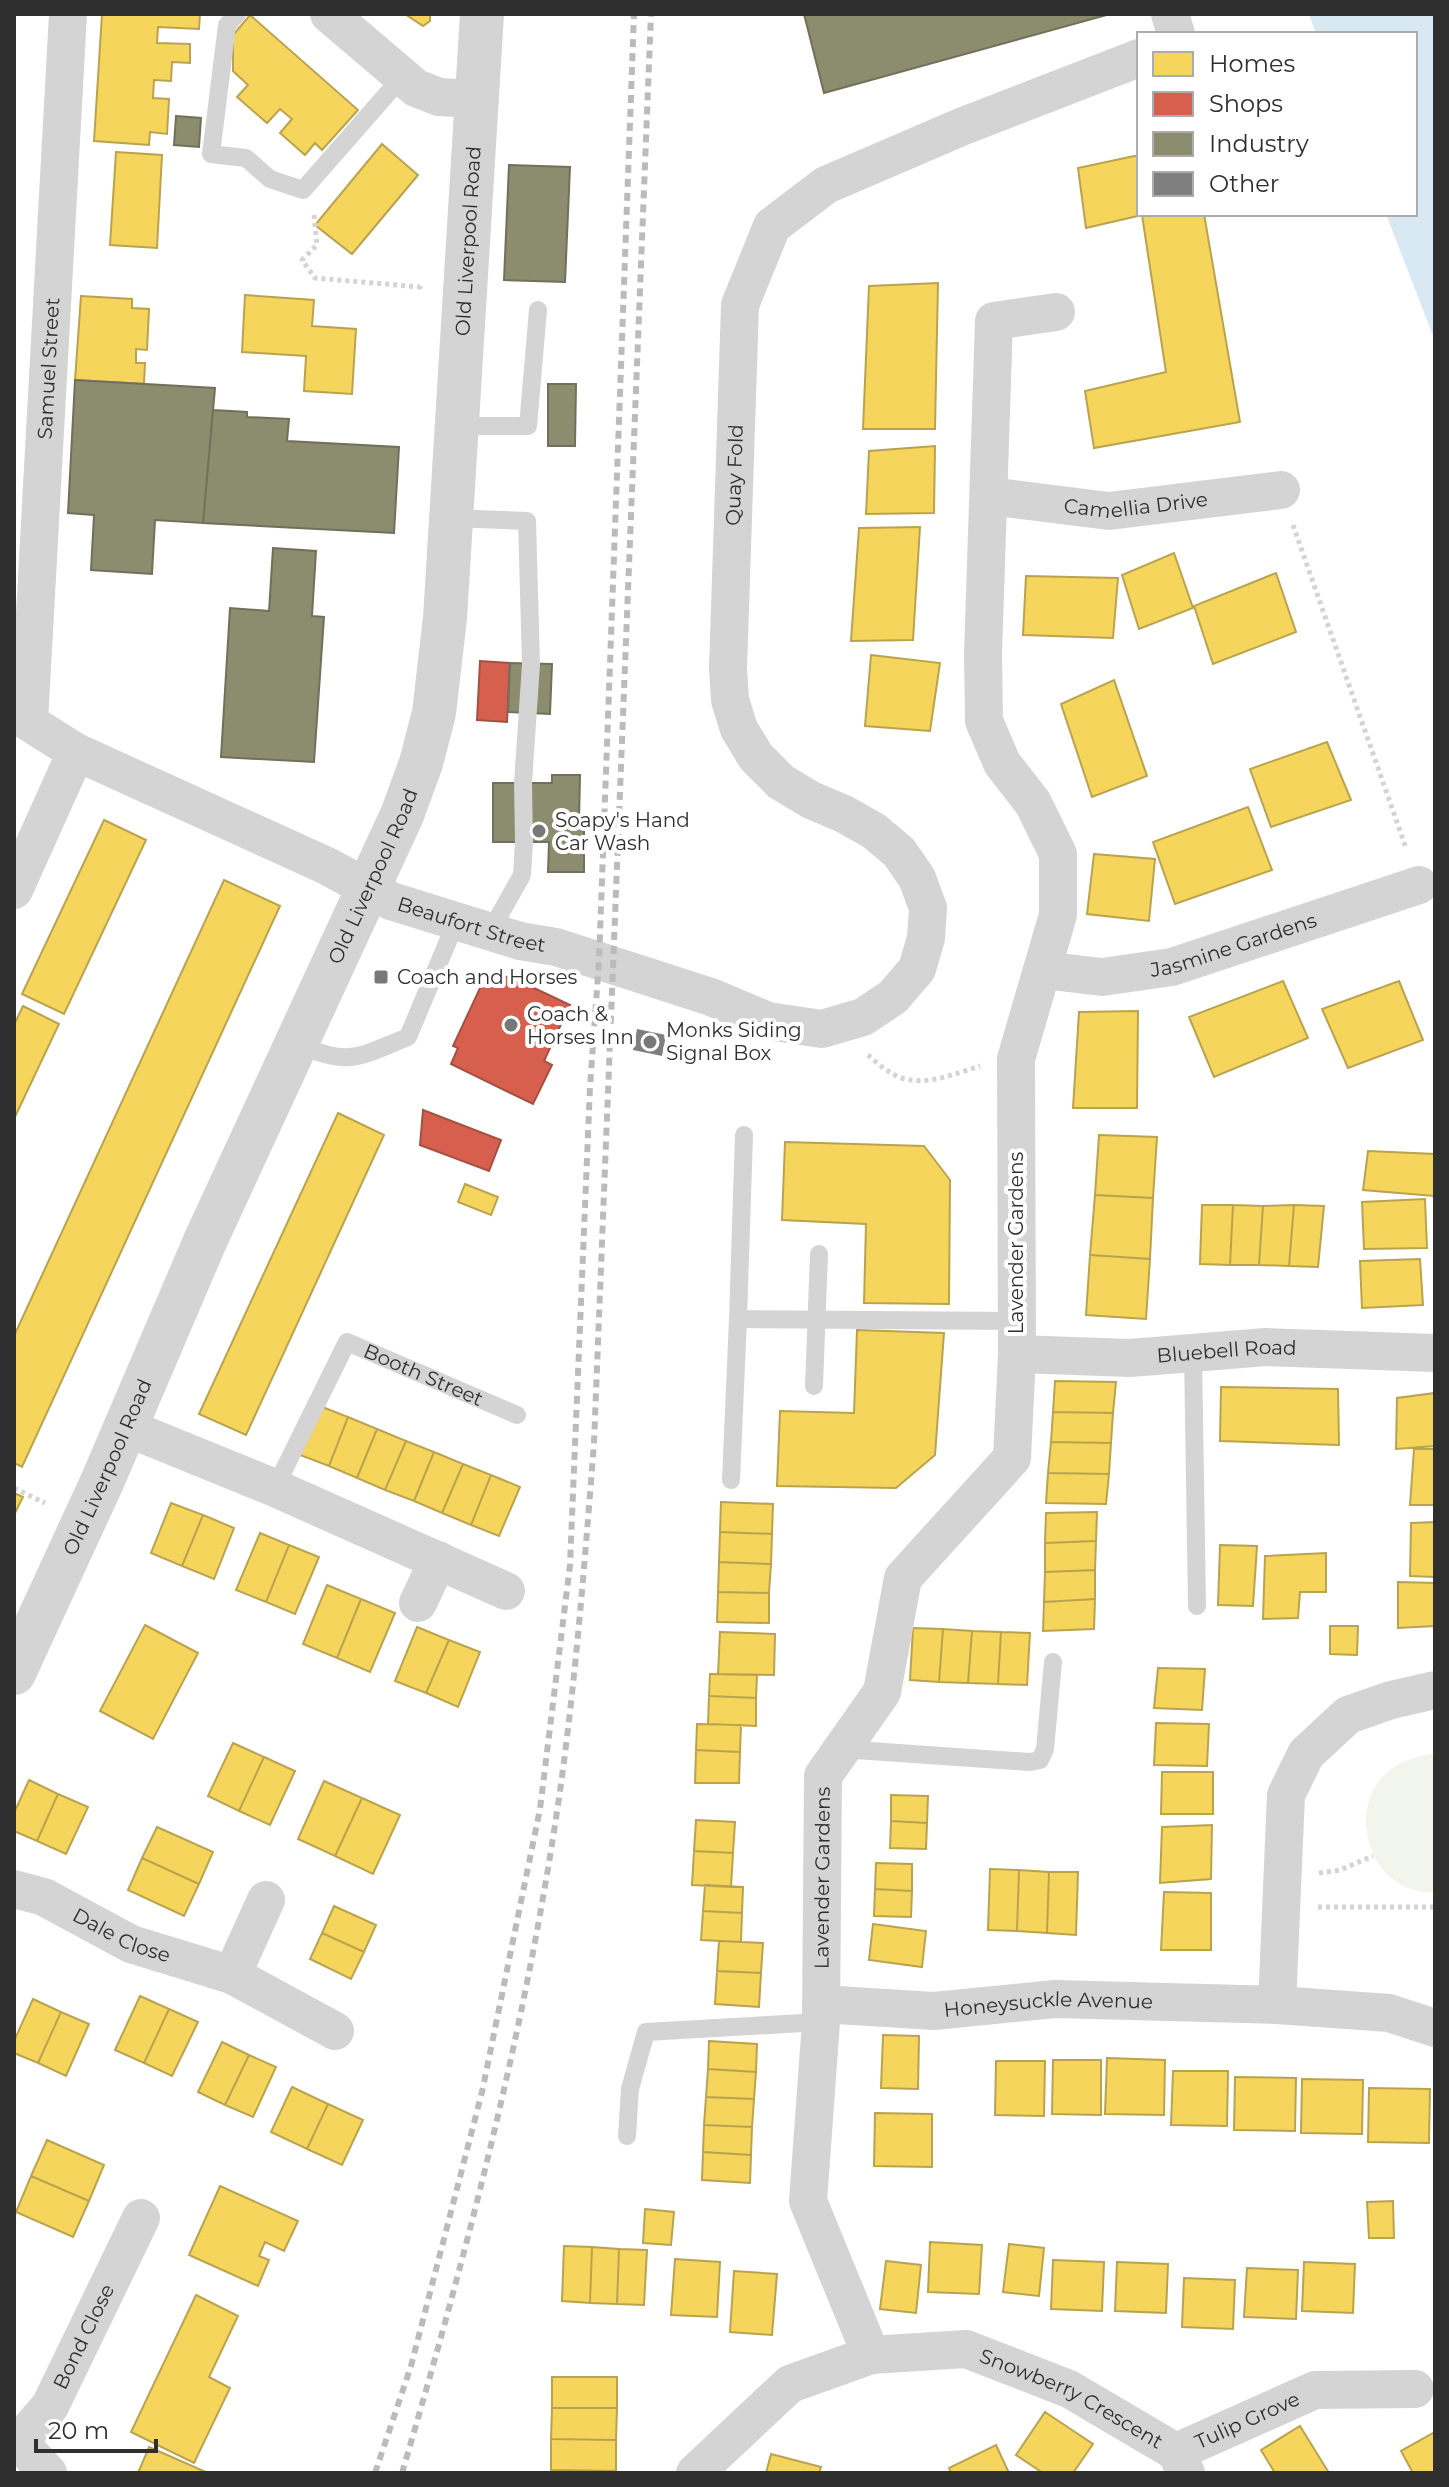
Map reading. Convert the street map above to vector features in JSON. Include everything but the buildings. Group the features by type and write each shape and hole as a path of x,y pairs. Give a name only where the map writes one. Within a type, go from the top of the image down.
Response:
{"street":[{"name":"Samuel Street","path":"21,717 68,14"},
{"path":"329,14 402,77 428,94 476,99"},
{"name":"Old Liverpool Road","path":"14,1673 206,1239 369,890 412,789 434,713 445,618 482,14"},
{"name":"Quay Fold","path":"863,1017 893,997 917,969 926,938 928,908 917,878 899,852 874,831 781,782 756,757 739,729 730,700 728,669 740,305 772,226 826,185 961,127 1137,59"},
{"name":"Lavender Gardens","path":"871,2355 808,2201 821,2013 823,1776 882,1692 903,1578 1012,1458 1017,1338 1016,1059 1058,915 1058,854 1033,803 1002,763 984,721 983,654 994,321 1056,312"},
{"name":"Camellia Drive","path":"989,496 1109,511 1281,490"},
{"name":"Beaufort Street","path":"21,717 76,752 327,866 391,901 520,941 556,947 711,997 768,1021 822,1029 863,1017"},
{"path":"14,890 76,752"},
{"name":"Jasmine Gardens","path":"1042,970 1102,977 1172,967 1419,885"},
{"name":"Bluebell Road","path":"1017,1338 1130,1358 1266,1347 1435,1353"},
{"path":"125,1427 275,1488 506,1591"},
{"path":"418,1603 438,1560"},
{"path":"1277,2005 1286,1795 1306,1754 1348,1715 1391,1700 1435,1690"},
{"name":"Dale Close","path":"14,1889 44,1897 131,1944 232,1975 335,2031"},
{"path":"232,1975 266,1900"},
{"name":"Honeysuckle Avenue","path":"821,2013 934,2011 1055,1999 1277,2005 1389,2013 1435,2028"},
{"name":"Bond Close","path":"17,2441 50,2406 141,2218"},
{"name":"Snowberry Crescent","path":"695,2473 790,2384 871,2355 966,2349 1069,2389 1181,2463"},
{"name":"Tulip Grove","path":"1181,2463 1315,2390 1415,2389"},
{"path":"17,2441 48,2473"}],"lane":[{"path":"237,14 227,25 211,154 246,158 270,179 286,187 303,190 402,77"},
{"path":"456,426 528,426 538,310"},
{"path":"297,1044 320,1054 353,1059 408,1037 473,927 522,875 523,783 531,664 527,521 451,518"},
{"path":"731,1480 744,1135"},
{"path":"814,1386 819,1254"},
{"path":"738,1319 815,1319 1017,1338"},
{"name":"Booth Street","path":"275,1488 347,1342 517,1415"},
{"path":"1193,1353 1197,1606"},
{"path":"841,1749 1030,1762 1040,1760 1045,1749 1053,1662"},
{"path":"627,2136 630,2089 646,2032 821,2013"}],"path":[{"path":"302,260 315,278 420,287 421,277"},
{"path":"1281,490 1419,885"},
{"path":"14,1488 48,1505"},
{"path":"1282,1890 1373,1856"},
{"path":"1282,1890 1435,1907"}],"shaded area":[{"path":"1309,14 1435,14 1435,341 1387,216 1417,216 1417,32 1315,32"},
{"path":"1435,1754 1435,1892 1413,1890 1395,1881 1380,1866 1366,1828 1368,1807 1375,1788 1389,1771 1407,1760"}],"railway":[{"path":"375,2473 411,2366 482,2092 540,1809 570,1565 590,1087 599,961 634,14"},
{"path":"402,2473 472,2220 531,1964 560,1791 584,1574 594,1443 651,14"}],"place":[{"name":"Soapy's Hand Car Wash","path":"539,831"},
{"name":"Coach and Horses","path":"381,977"},
{"name":"Coach & Horses Inn","path":"511,1025"},
{"name":"Monks Siding Signal Box","path":"650,1042"}]}
